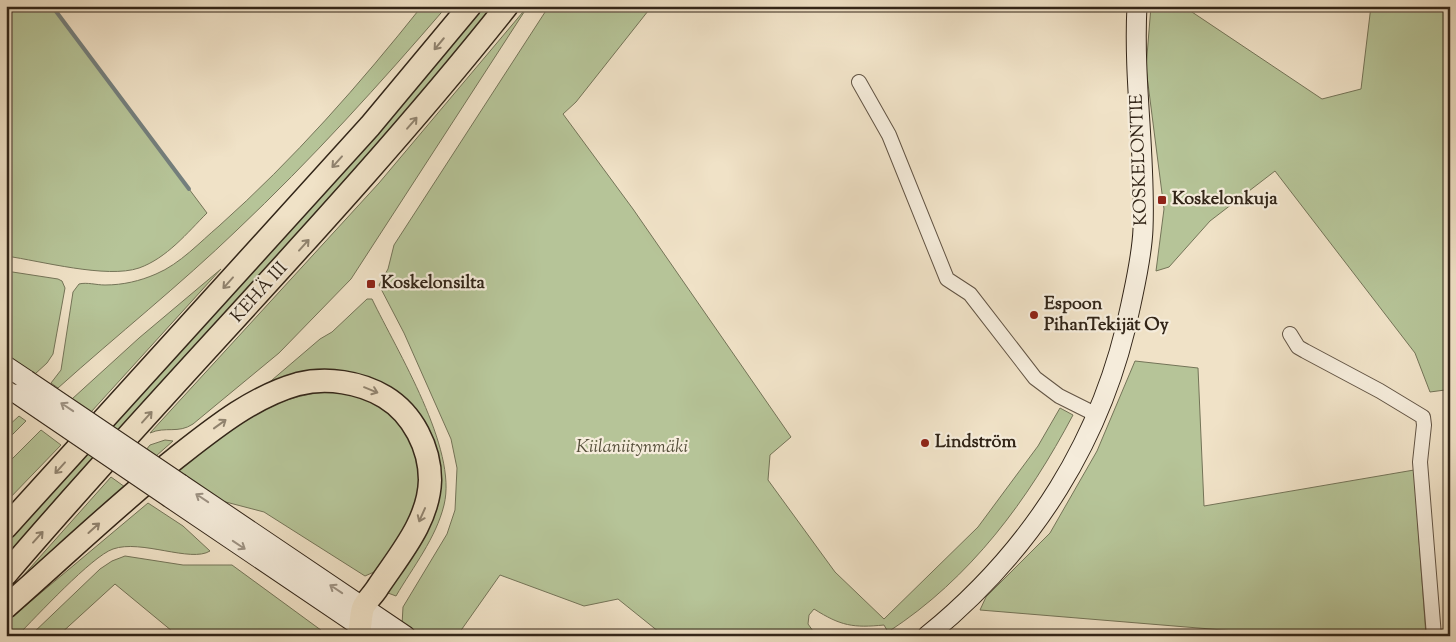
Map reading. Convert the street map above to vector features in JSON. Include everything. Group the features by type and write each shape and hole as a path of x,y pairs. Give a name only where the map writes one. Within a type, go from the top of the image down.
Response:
{"highway":[{"name":"KEHÄ III","path":"6,527 322,180 470,6"},
{"name":"KEHÄ III","path":"6,574 442,89 507,6"},
{"path":"6,607 149,480 222,422 274,393 299,384 323,381 351,383 375,391 394,403 409,418 420,437 430,467 427,504 415,531 366,624"}],"main road":[{"name":"KOSKELONTIE","path":"927,636 979,590 1012,554 1039,520 1072,465 1112,379 1126,328 1137,276 1143,232 1144,190 1136,36 1137,6"},
{"path":"6,366 17,387 176,491 366,624 406,636"}],"street":[{"path":"859,82 889,135 947,279 970,294 1035,378 1059,396 1096,416"},
{"path":"1290,334 1298,347 1423,417 1424,425 1420,462 1434,636"}],"green space":[{"path":"6,6 52,6 207,213 176,244 149,264 126,271 92,270 6,256"},
{"path":"422,6 447,6 371,93 292,176 193,270 58,388 51,383 61,370 73,292 79,284 112,285 138,281 173,265 247,201 300,148 375,64"},
{"path":"484,6 496,6 418,104 6,557 6,541 409,96"},
{"path":"528,6 351,279 279,353 193,424 182,429 161,430 150,433 379,183"},
{"name":"Kiilaniitynmäki","path":"549,6 652,6 576,102 563,114 633,209 791,437 770,455 768,480 835,572 884,619 978,527 1038,446 1060,408 1073,415 1037,477 995,535 946,587 918,611 888,632 884,625 855,626 832,619 814,609 809,615 808,624 813,631 813,636 664,636 618,599 584,606 500,575 457,636 417,636 402,625 403,607 447,534 455,510 457,468 451,439 404,333 379,285 388,269 394,245"},
{"path":"1151,6 1183,6 1322,99 1361,89 1371,6 1450,6 1450,392 1445,390 1430,392 1415,353 1275,171 1210,221 1169,267 1156,271 1164,209 1146,68"},
{"path":"221,269 91,412 72,399 139,338"},
{"path":"6,271 58,279 62,281 65,288 53,354 47,363 35,374 6,356"},
{"path":"367,299 372,299 423,400 442,456 446,482 444,505 436,529 396,596 388,593 422,537 435,505 395,394 265,386 320,339 332,332"},
{"path":"1135,361 1198,368 1204,506 1414,470 1426,636 1247,636 1247,632 980,610 986,597 1050,533 1097,451"},
{"path":"335,391 357,396 377,405 393,417 406,431 415,448 419,467 419,488 410,519 401,535 374,572 365,576 264,512 222,501 177,470 232,428 268,407 310,394"},
{"path":"19,416 26,421 6,441 6,428"},
{"path":"41,430 61,445 6,502 6,465"},
{"path":"165,440 173,441 156,456 146,450 150,445"},
{"path":"111,477 125,487 6,595"},
{"path":"148,503 183,526 210,551 202,554 191,554 137,547 113,549 78,575 17,636 6,636 6,622"},
{"path":"125,556 183,565 232,565 329,636 178,636 115,584 58,636 30,636 100,569 112,561"}],"waterway":[{"path":"52,6 189,189"}],"place":[{"name":"Koskelonkuja","path":"1162,200"},
{"name":"Koskelonsilta","path":"371,284"},
{"name":"Espoon PihanTekijät Oy","path":"1034,315"},
{"name":"Lindström","path":"925,443"}]}
